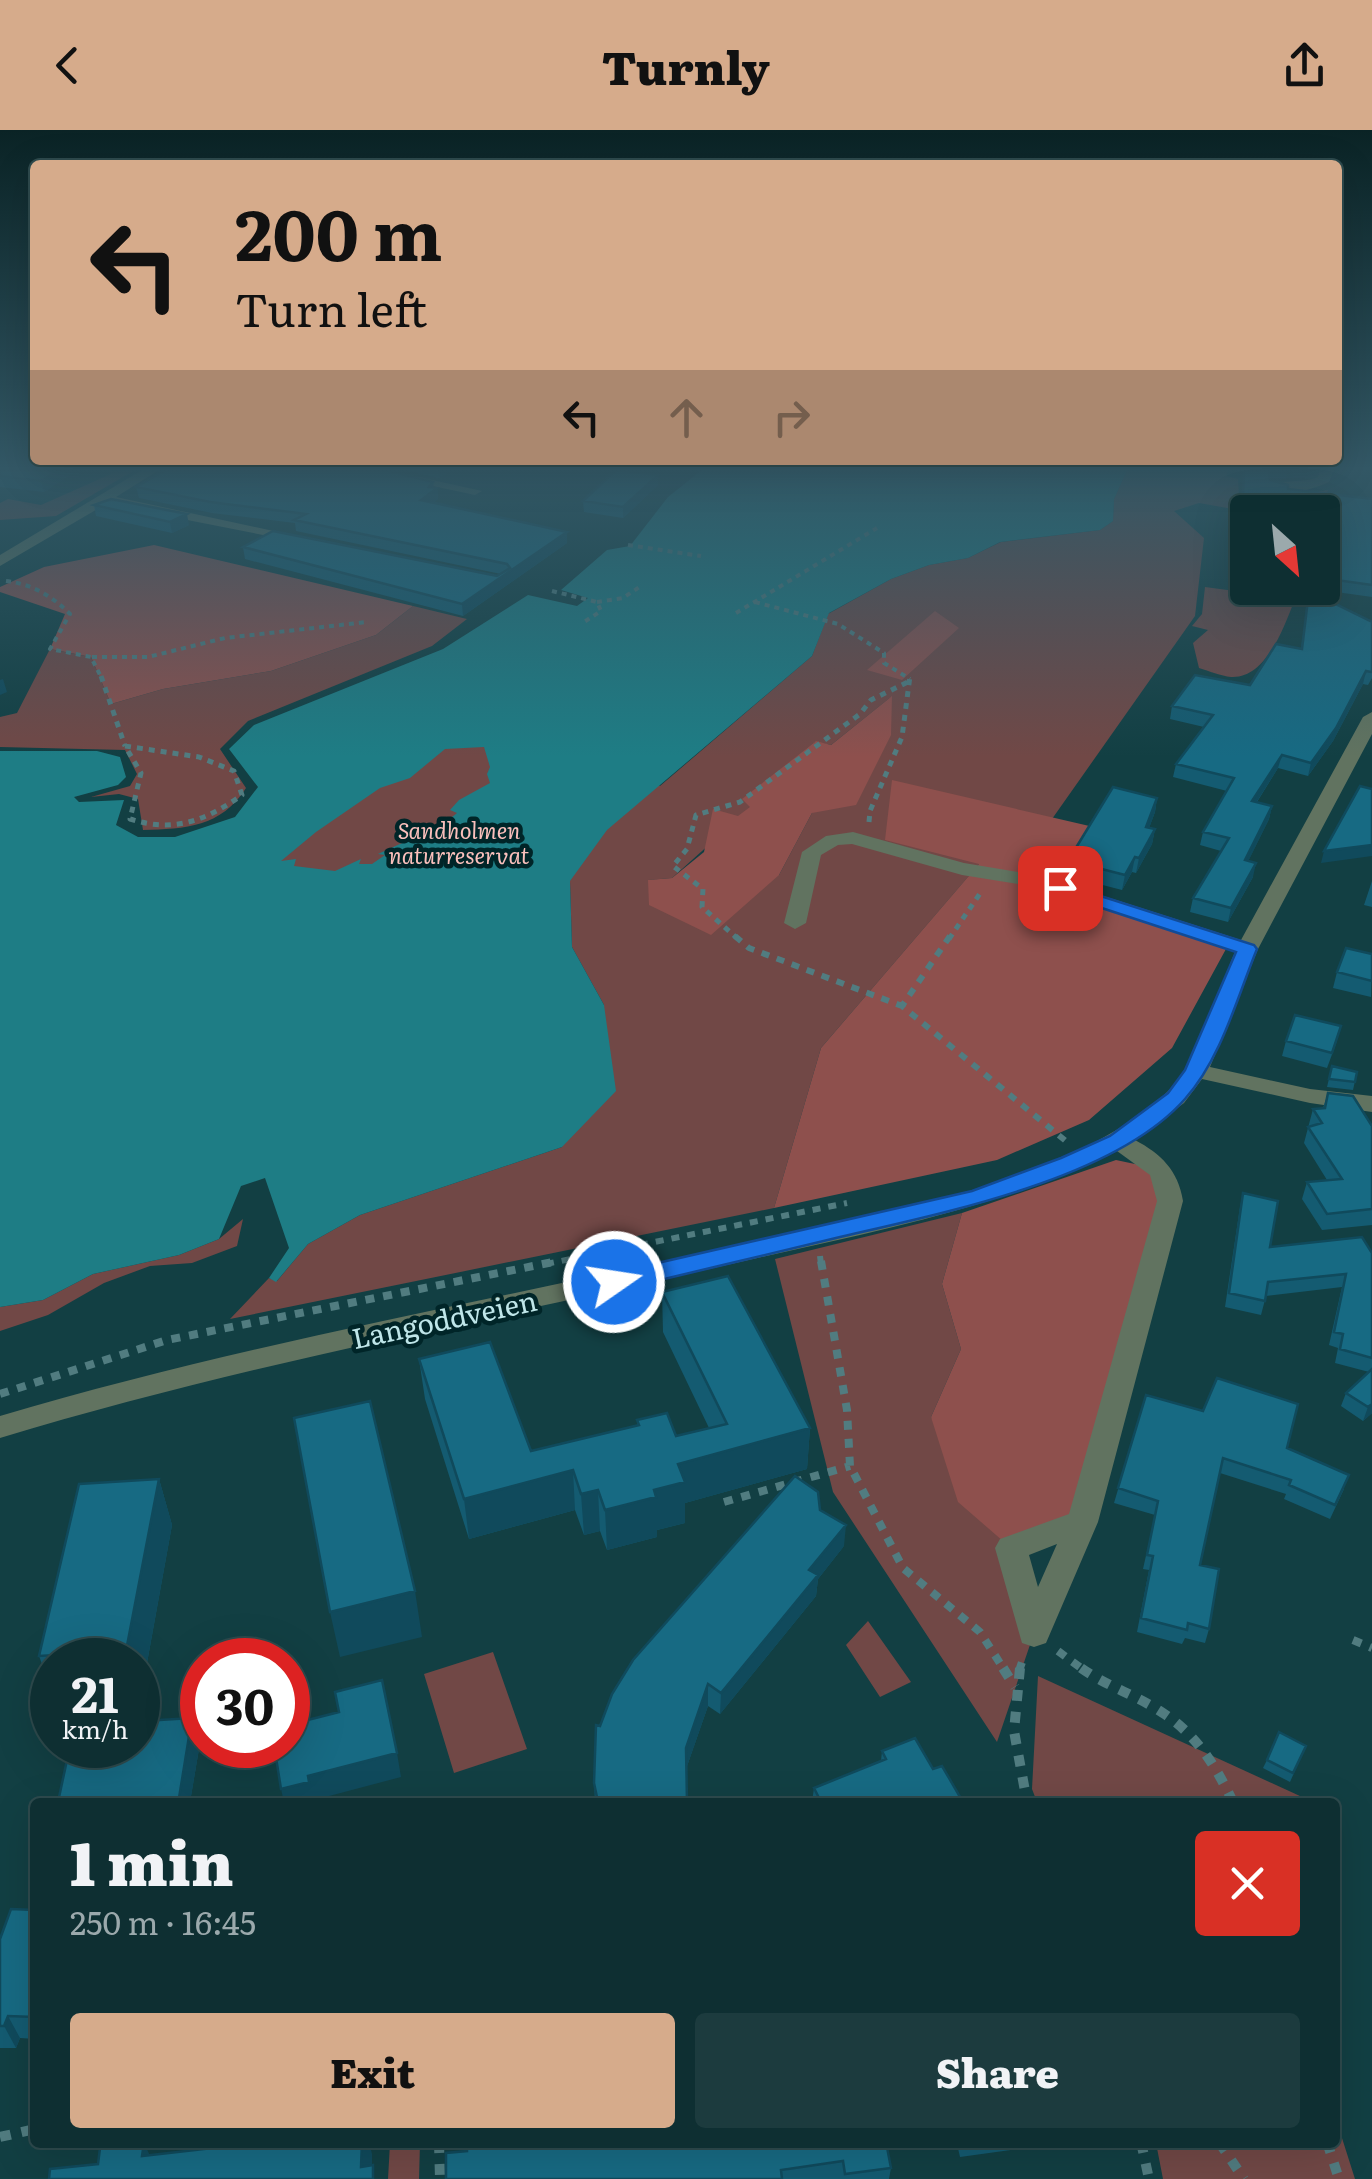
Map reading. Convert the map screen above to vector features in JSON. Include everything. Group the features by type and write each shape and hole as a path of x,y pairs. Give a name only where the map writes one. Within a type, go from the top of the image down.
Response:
{"street":[{"name":"Langoddveien","path":"0,1427 99,1397 304,1348 798,1241 978,1197 1069,1164 1118,1141 1176,1098 1196,1072 1247,949 1372,717"},
{"path":"795,922 812,852 833,840 853,838 962,870 1034,880 1247,949"},
{"path":"1196,1072 1310,1096 1372,1104"},
{"path":"1034,1633 1082,1522 1170,1200 1169,1182 1162,1169 1118,1141"},
{"path":"1034,1633 1011,1548 1082,1522"}],"path":[{"path":"736,613 815,566"},
{"path":"0,581 20,582 58,601 70,614 50,650 90,657 148,657 224,638 367,622"},
{"path":"552,591 597,602 623,598 640,586"},
{"path":"581,624 601,611 597,602"},
{"path":"755,602 838,624 884,653 884,663 910,676 902,736 870,810 868,842"},
{"path":"90,657 97,665 125,746 141,772 130,819 156,830 210,820 242,795 234,771 199,758 125,746"},
{"path":"910,680 870,700 860,714 740,802 696,815 687,848 673,866 703,889 702,907 749,948 902,1006 1067,1143"},
{"path":"902,1006 993,874"},
{"path":"1055,1150 1080,1136"},
{"path":"0,1394 167,1340 862,1199"},
{"path":"798,1241 822,1258 847,1410 850,1466 902,1568 980,1632 1015,1688"},
{"path":"724,1502 850,1466"},
{"path":"1026,1798 1018,1774 1015,1688 1034,1633 1103,1684 1165,1714 1210,1755 1230,1798"},
{"path":"1353,1640 1372,1648"},
{"path":"0,2136 30,2130"},
{"path":"439,2148 440,2179"},
{"path":"1142,2148 1149,2179"},
{"path":"1223,2148 1244,2179"},
{"path":"1329,2148 1339,2179"}],"green space":[{"name":"Sandholmen naturreservat","path":"927,566 1201,566 1195,616 1052,819 980,863 821,1048 774,1208 230,1319 269,1278 277,1281 308,1244 360,1215 562,1147 604,1005 572,947 570,882 140,943 529,676 660,786 812,656 828,614 891,579","holes":["891,697 812,813 779,875 649,880 672,878 751,807 743,799 815,742 831,745"]},
{"path":"1205,587 1230,590 1230,605 1293,605 1264,660 1244,675 1231,677 1199,668 1193,643 1208,630 1192,626 1202,614"},
{"path":"413,606 467,619 432,646 248,721 220,749 246,788 225,811 201,823 143,830 138,799 119,794 91,797 130,786 137,774 125,750 0,747 0,717 17,713 50,649 91,657 111,704 163,689 271,671 376,635"},
{"path":"962,1213 942,1284 961,1349 931,1417 1011,1548 1034,1633 997,1742 833,1492 775,1259"},
{"path":"243,1219 237,1246 192,1263 150,1266 104,1283 48,1315 0,1331 0,1307 43,1300 93,1274 179,1255 219,1239"},
{"path":"868,1621 911,1682 880,1697 846,1645"},
{"path":"493,1652 527,1749 454,1773 424,1674"},
{"path":"1038,1676 1304,1798 1035,1798 1032,1789"},
{"path":"1340,2132 1355,2179 1163,2179 1157,2148 1340,2148"},
{"path":"390,2148 420,2148 419,2179 388,2179"}],"shaded area":[{"path":"242,566 413,606 376,635 271,671 163,689 111,704 91,657 50,649 65,614 0,592 0,587 44,567"},
{"path":"935,611 959,628 902,680 867,670"},
{"path":"892,696 891,735 856,805 812,813 779,875 711,935 649,905 648,880 672,878 704,852 713,809 738,816 750,807 742,799 816,741 831,745"},
{"path":"892,780 1111,831 1081,888 1226,949 1172,1048 1089,1120 997,1160 774,1208 821,1048 979,864 885,840"},
{"path":"1116,1160 1149,1167 1170,1201 1082,1522 1011,1548 958,1502 931,1417 961,1349 942,1284 962,1213"}],"water":[{"path":"589,566 927,566 891,579 829,613 812,656 607,830 570,881 572,947 604,1005 616,1091 562,1147 360,1215 308,1244 276,1282 269,1278 289,1248 265,1178 241,1186 219,1239 179,1255 93,1274 43,1300 0,1307 0,751 97,751 120,757 126,777 118,785 74,797 79,802 124,800 116,825 138,837 175,837 235,817 258,787 229,749 254,725 443,649 528,595 577,606 588,598 561,590","holes":["484,747 490,767 490,783 459,800 450,810 457,813 451,818 378,854 385,855 372,864 359,864 361,859 335,871 294,866 296,859 281,861 380,788 410,778 445,749"]}],"building":[{"path":"315,566 445,566 497,576 518,566 462,604"},
{"path":"1340,566 1372,566 1372,585 1340,581"},
{"path":"1307,605 1337,605 1372,622 1372,671 1366,671 1336,728 1311,763 1282,755 1252,801 1272,806 1245,860 1256,863 1231,908 1193,898 1229,838 1203,832 1234,778 1176,764 1213,715 1172,706 1195,675 1250,685 1276,644 1302,649"},
{"path":"1360,786 1372,789 1372,845 1324,851"},
{"path":"1113,787 1157,798 1146,827 1155,829 1125,875 1086,865 1092,855 1074,851"},
{"path":"1346,948 1372,954 1372,981 1337,972"},
{"path":"1295,1015 1341,1026 1332,1053 1286,1041"},
{"path":"1332,1066 1357,1072 1355,1082 1329,1079"},
{"path":"1328,1093 1353,1096 1372,1126 1372,1209 1327,1214 1307,1182 1342,1179 1308,1127 1322,1123 1313,1109 1325,1108"},
{"path":"1243,1193 1278,1201 1270,1247 1362,1237 1372,1253 1372,1358 1340,1349 1343,1334 1334,1332 1346,1274 1268,1282 1265,1301 1229,1293"},
{"path":"728,1276 810,1428 678,1464 685,1482 654,1490 656,1497 605,1510 598,1490 581,1494 573,1470 464,1499 419,1359 490,1342 531,1451 639,1425 637,1420 667,1413 676,1436 727,1424 662,1292"},
{"path":"1372,1369 1372,1404 1368,1407 1346,1393"},
{"path":"1217,1378 1298,1404 1287,1448 1349,1475 1335,1505 1289,1485 1291,1480 1223,1458 1200,1565 1219,1569 1209,1629 1188,1623 1187,1630 1141,1618 1153,1556 1147,1555 1158,1501 1118,1488 1146,1395 1203,1411"},
{"path":"370,1401 415,1591 330,1612 294,1418"},
{"path":"795,1476 818,1492 820,1510 846,1525 809,1570 818,1575 721,1693 708,1684 686,1748 687,1798 597,1798 596,1725 600,1726 612,1694 633,1660"},
{"path":"159,1479 128,1638 43,1638 79,1484"},
{"path":"382,1680 397,1753 308,1776 309,1782 281,1789 278,1768 310,1768 310,1719 339,1712 335,1692"},
{"path":"180,1719 180,1768 184,1768 179,1798 59,1798 65,1768 160,1768 160,1720"},
{"path":"1279,1732 1306,1746 1293,1773 1267,1760"},
{"path":"915,1738 933,1769 942,1766 961,1798 819,1798 814,1788 886,1759 882,1751"},
{"path":"11,1909 30,1910 30,2017 8,2016 4,2026 0,2026 0,1939"},
{"path":"100,2148 143,2148 142,2156 205,2149 362,2148 361,2167 373,2165 373,2179 49,2179 50,2169 98,2164"},
{"path":"887,2148 891,2168 845,2174 843,2161 781,2170 782,2179 446,2179 446,2153"}],"route":[{"path":"614,1282 978,1197 1069,1164 1118,1141 1176,1098 1196,1072 1247,949 1060,888"}]}
